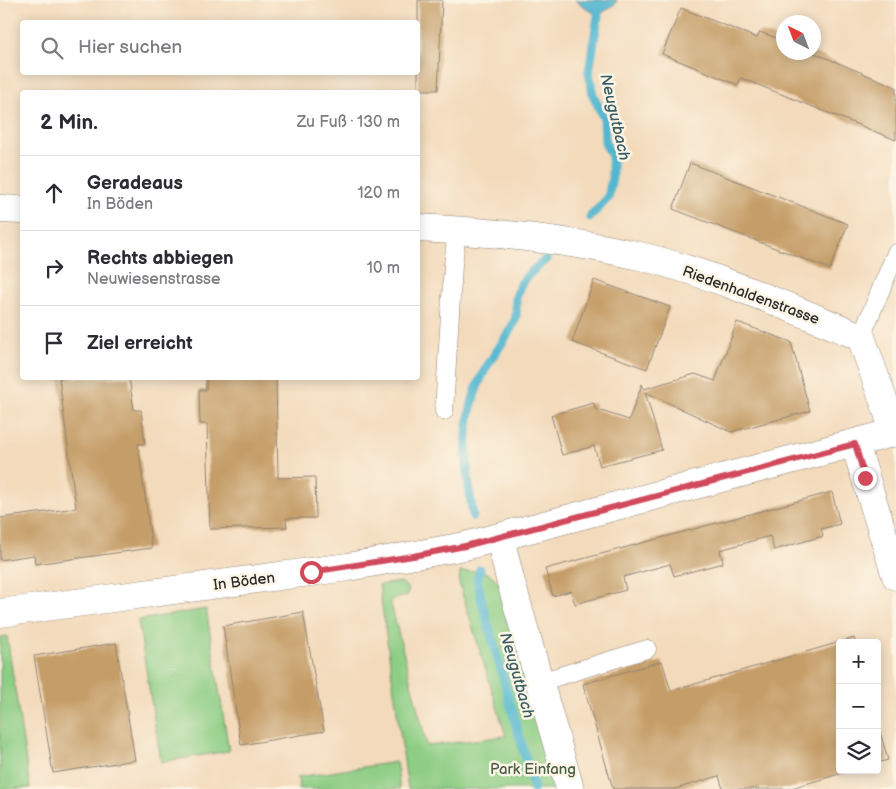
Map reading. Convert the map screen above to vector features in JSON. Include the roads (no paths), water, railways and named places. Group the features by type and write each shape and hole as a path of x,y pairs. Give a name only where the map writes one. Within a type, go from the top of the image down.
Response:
{"street":[{"path":"0,210 20,210"},
{"name":"Riedenhaldenstrasse","path":"420,228 457,230 566,242 641,257 728,283 861,337"},
{"path":"861,337 894,433"},
{"name":"In Böden","path":"0,613 348,567 422,555 500,538 894,433"},
{"path":"855,444 896,576"},
{"path":"500,538 570,789"}],"lane":[{"path":"444,410 452,264 457,230"},
{"path":"861,337 896,253"},
{"path":"540,682 647,649"}],"water":[{"path":"575,0 617,0 616,3 598,16"}],"waterway":[{"name":"Neugutbach","path":"590,217 608,198 612,178 612,156 605,143 604,119 593,95 589,72 598,16"},
{"name":"Neugutbach","path":"473,516 467,460 468,423 471,405 485,370 509,333 515,320 516,297 521,284 546,259"},
{"name":"Neugutbach","path":"480,569 477,580 482,602 534,789"}],"park label":[{"name":"Park Einfang","path":"533,769"}]}
